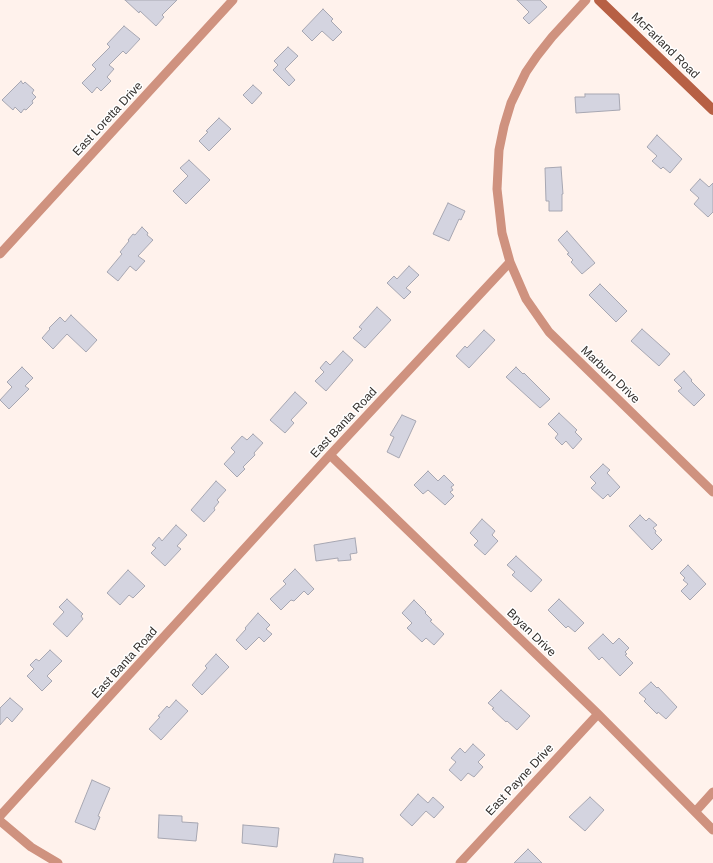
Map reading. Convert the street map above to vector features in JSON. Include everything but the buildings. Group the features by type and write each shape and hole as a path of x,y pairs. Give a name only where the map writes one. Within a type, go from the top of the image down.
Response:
{"street":[{"name":"East Loretta Drive","path":"0,254 233,0"},
{"path":"510,262 502,234 497,189 498,155 504,126 511,103 526,72 552,37 586,0"},
{"name":"McFarland Road","path":"600,0 713,110"},
{"name":"East Banta Road","path":"0,816 330,455 510,262"},
{"name":"Marburn Drive","path":"510,262 526,299 549,332 713,492"},
{"name":"Bryan Drive","path":"330,455 598,714 713,830"},
{"name":"East Payne Drive","path":"460,863 598,714"},
{"path":"695,812 713,792"},
{"path":"0,821 31,847 58,863"}]}
